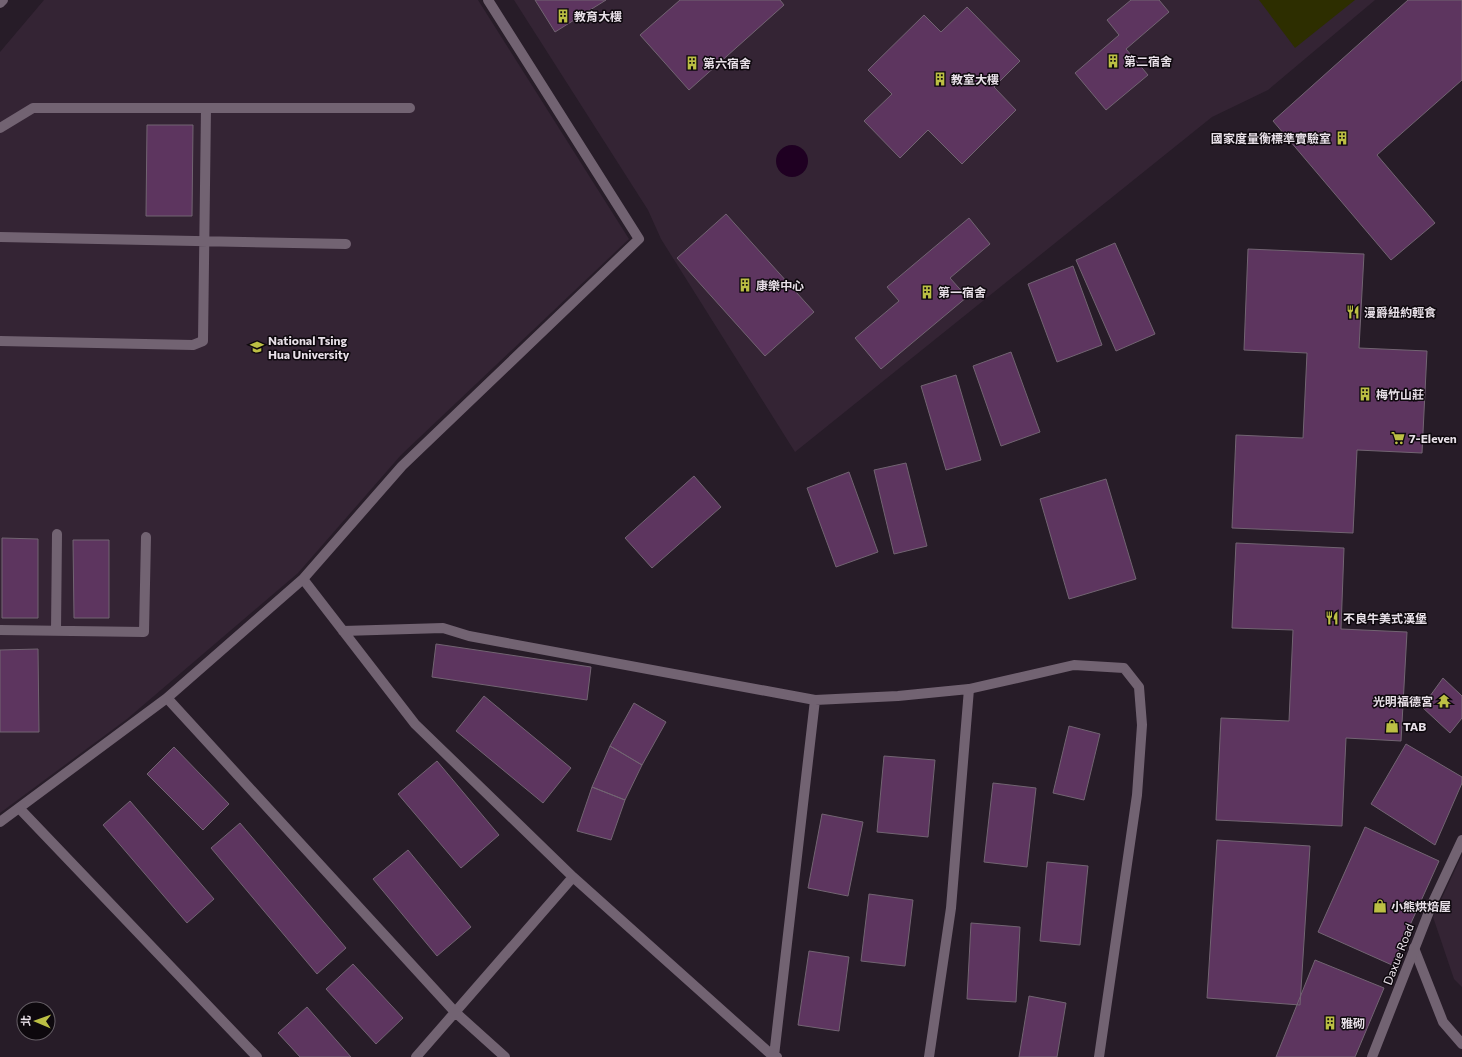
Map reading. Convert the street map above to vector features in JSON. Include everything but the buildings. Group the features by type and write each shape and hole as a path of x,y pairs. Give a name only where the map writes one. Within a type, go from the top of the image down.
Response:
{"street":[{"path":"0,3 3,0"},
{"path":"0,822 167,698 303,579 402,466 638,239 488,0"},
{"path":"0,128 33,108 410,108"},
{"path":"0,341 193,345 204,341 206,108"},
{"path":"0,237 346,244"},
{"path":"56,631 57,534"},
{"path":"0,630 144,632 146,537"},
{"path":"303,579 415,724 573,877 775,1057"},
{"path":"343,631 443,628 469,636 815,700 898,696 969,689 1074,665 1124,668 1139,687 1142,725 1137,794 1099,1057"},
{"path":"929,1057 951,908 969,689"},
{"path":"167,698 455,1012 505,1057"},
{"path":"775,1057 815,700"},
{"path":"19,808 257,1057"},
{"name":"Daxue Road","path":"1372,1057 1432,904 1462,840"},
{"path":"416,1057 573,877"},
{"path":"1414,948 1443,1022 1462,1044"}],"shaded area":[{"name":"National Tsing Hua University","path":"44,0 478,0 629,239 401,455 298,573 127,719 0,813 0,52"},
{"path":"514,0 1375,0 1268,90 1212,117 795,452 661,239 648,210"},
{"path":"1259,0 1355,0 1295,48"},
{"path":"789,145 795,145 805,152 808,161 807,167 801,174 795,177 789,177 779,170 776,164 776,158 783,148"},
{"path":"1462,855 1462,987 1454,979 1433,917"}],"place":[{"name":"教育大樓","path":"563,16"},
{"name":"第二宿舍","path":"1113,61"},
{"name":"第六宿舍","path":"692,63"},
{"name":"教室大樓","path":"940,79"},
{"name":"國家度量衡標準實驗室","path":"1342,138"},
{"name":"康樂中心","path":"745,285"},
{"name":"第一宿舍","path":"927,292"},
{"name":"漫爵紐約輕食","path":"1353,312"},
{"name":"National Tsing Hua University","path":"257,347"},
{"name":"梅竹山莊","path":"1365,394"},
{"name":"7-Eleven","path":"1398,438"},
{"name":"不良牛美式漢堡","path":"1332,618"},
{"name":"光明福德宮","path":"1444,701"},
{"name":"TAB","path":"1392,726"},
{"name":"小熊烘焙屋","path":"1380,906"},
{"name":"雅砌","path":"1330,1023"}]}
